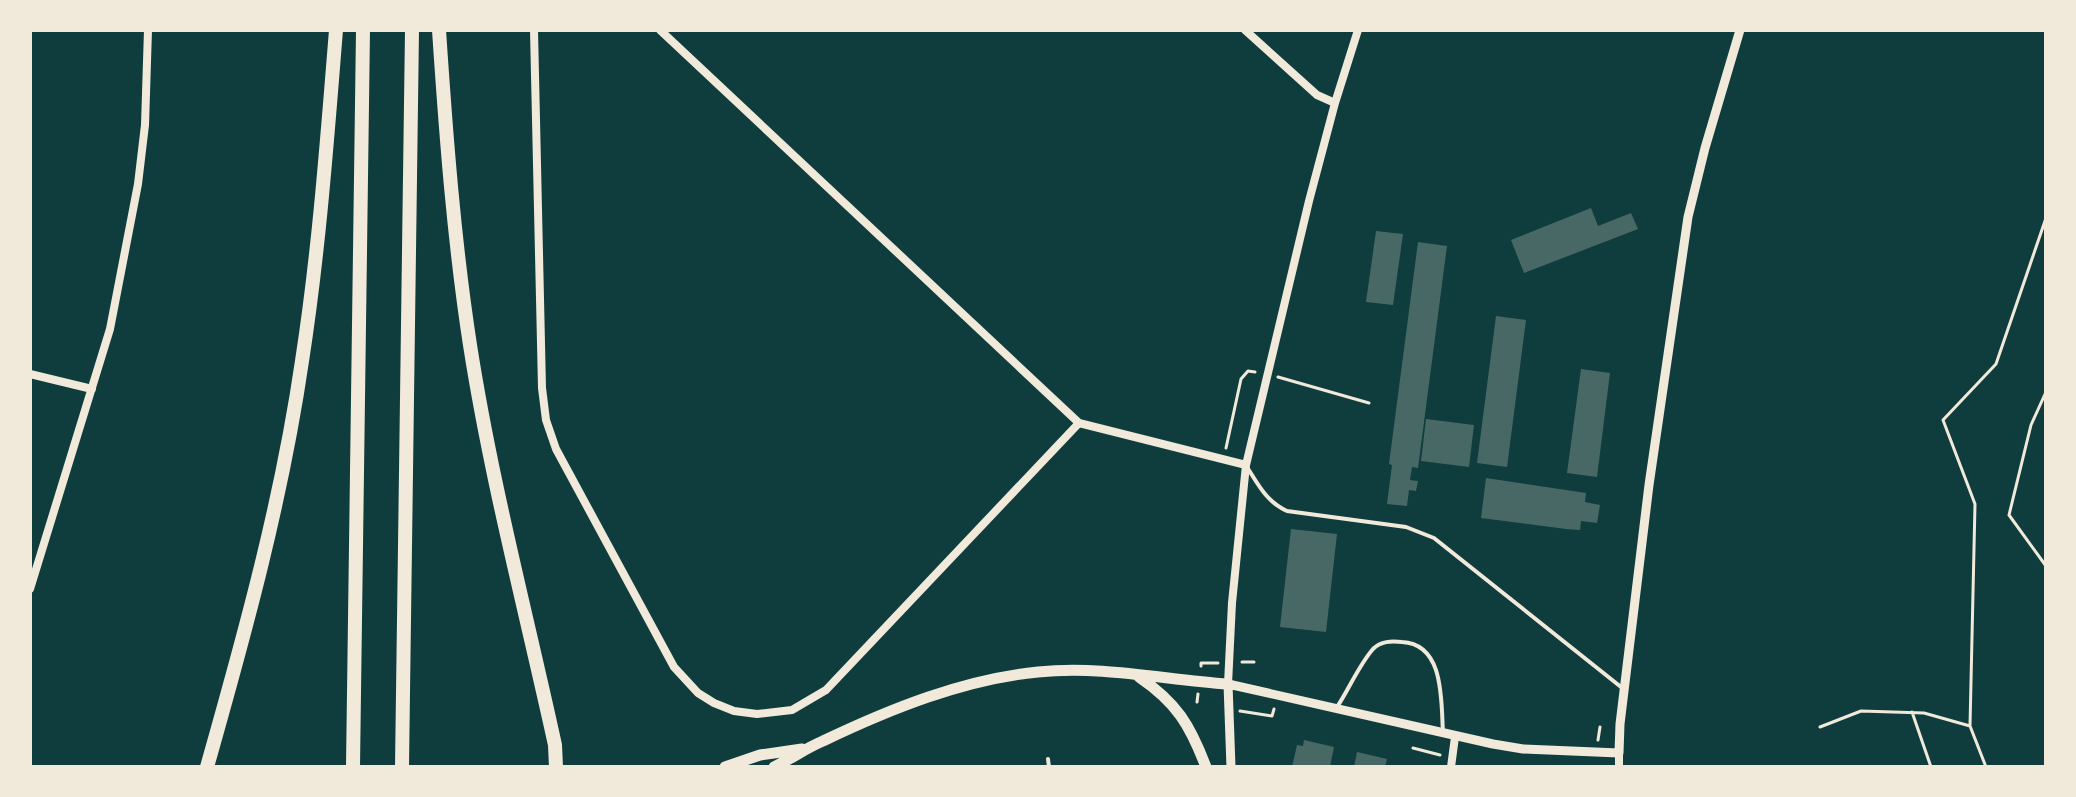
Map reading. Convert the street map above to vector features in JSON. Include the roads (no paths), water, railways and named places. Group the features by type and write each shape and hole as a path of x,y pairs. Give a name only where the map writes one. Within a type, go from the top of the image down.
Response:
{"highway":[{"path":"207,767 268,540 297,391 322,208 336,30"},
{"path":"353,767 363,30"},
{"path":"402,767 412,30"},
{"path":"439,30 442,94 470,346 490,452 555,745 564,767"},
{"path":"555,745 556,767"}],"main road":[{"path":"774,767 807,748 932,697 995,678 1040,671 1072,671 1228,684"},
{"path":"1136,675 1181,713 1193,733 1206,767"},
{"path":"725,767 760,755 807,748"}],"street":[{"path":"30,589 110,329 138,184 145,125 148,30"},
{"path":"534,30 542,388 548,426 566,469 666,654 683,680 705,698 727,709 766,715 804,705 826,690 1079,423"},
{"path":"660,30 1079,423 1246,465"},
{"path":"1245,30 1317,95 1335,103"},
{"path":"1231,767 1228,684 1232,603 1246,465 1335,103 1358,30"},
{"path":"1619,767 1624,690 1649,485 1688,217 1705,148 1741,31"},
{"path":"30,374 92,389"},
{"path":"1228,684 1455,737 1523,749 1619,753"},
{"path":"1452,762 1455,737"}],"lane":[{"path":"1246,465 1265,496 1287,511 1406,527 1434,538 1624,690"},
{"path":"1336,709 1375,647 1387,641 1410,642 1430,655 1439,679 1443,734"},
{"path":"1048,759 1049,767"}]}
